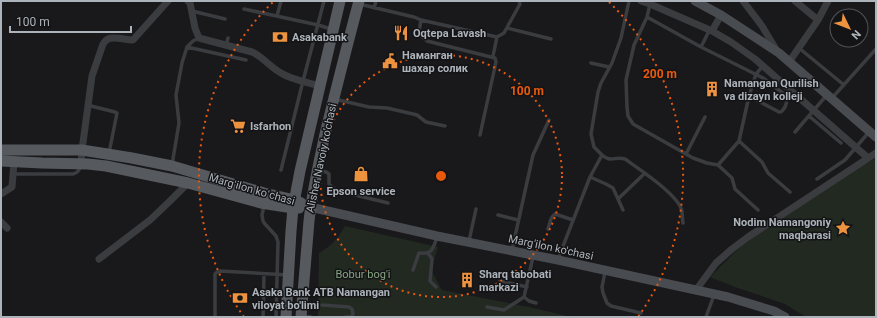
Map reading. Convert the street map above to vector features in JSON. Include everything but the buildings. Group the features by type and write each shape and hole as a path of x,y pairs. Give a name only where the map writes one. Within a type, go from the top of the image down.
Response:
{"main road":[{"path":"286,317 282,275 294,204 300,171 340,1"},
{"path":"695,1 721,15 779,53 873,134"},
{"name":"Alisher Navoiy ko'chasi","path":"305,317 310,207 333,99 358,2"},
{"name":"Margʻilon koʻchasi","path":"1,150 82,150 109,154 172,166 264,193 294,204 310,207"},
{"name":"Margʻilon koʻchasi","path":"1,161 106,166 188,182 264,204 294,204"},
{"name":"Marg'ilon ko'chasi","path":"310,207 437,236 558,260 714,294 774,311 785,317"}],"street":[{"path":"81,164 87,105 92,76 103,44 106,39 110,38 133,40 168,1"},
{"path":"641,1 651,3 712,31 731,42 755,59 829,128 856,147 868,158"},
{"path":"743,1 762,26 779,53"},
{"path":"795,1 818,20"},
{"path":"789,62 818,20 828,1"},
{"path":"189,2 199,38 227,42 258,54 269,65 281,73 320,86"},
{"path":"712,31 721,15"},
{"path":"696,290 716,263 732,249 876,153"},
{"path":"1,194 12,187 14,162"},
{"path":"99,259 150,220 170,202 188,182"},
{"path":"1,222 7,228"}],"lane":[{"path":"277,16 281,1"},
{"path":"282,170 302,81 324,1"},
{"path":"374,8 376,1"},
{"path":"358,2 374,8 421,20 497,37 504,33 520,4 519,1"},
{"path":"629,1 621,38 598,92 591,134 594,147 607,159 624,159 675,198 681,209 683,224"},
{"path":"651,3 647,18 634,45 626,80 628,116 633,124 693,158 706,163 718,165 732,178 735,189 758,210"},
{"path":"244,9 318,25 334,30"},
{"path":"192,11 226,19"},
{"path":"647,18 763,78 786,96 787,99 784,110 777,112 749,96"},
{"path":"421,20 419,32 427,41 493,56"},
{"path":"507,28 551,39"},
{"path":"701,46 708,33 712,31"},
{"path":"480,135 496,62 496,59 493,56 497,37"},
{"path":"172,166 179,123 176,95 182,63 187,47 199,38"},
{"path":"187,47 246,60"},
{"path":"799,48 844,85"},
{"path":"795,132 812,113 844,85 876,49"},
{"path":"591,63 609,67"},
{"path":"718,165 739,141 749,96 756,74 763,66"},
{"path":"333,99 369,107 387,108 413,114 417,115 426,122 445,126"},
{"path":"87,105 117,113 109,154"},
{"path":"686,154 704,117"},
{"path":"511,251 533,155 550,120"},
{"path":"829,128 841,143"},
{"path":"817,179 845,160 856,147 873,134"},
{"path":"739,141 764,164 768,173 790,192"},
{"path":"558,260 590,178 602,155"},
{"path":"13,174 73,174 78,172 81,164"},
{"path":"317,170 329,174 328,182 336,190 388,203"},
{"path":"618,199 644,173"},
{"path":"590,178 613,188 623,210"},
{"path":"264,204 262,221 276,236 282,275 276,317"},
{"path":"468,242 476,209"},
{"path":"548,229 551,218 555,214 573,220"},
{"path":"498,215 518,220"},
{"path":"413,270 419,254 421,252 428,253 433,249 437,236"},
{"path":"428,253 432,259 430,281 436,287"},
{"path":"487,307 504,310 524,298 534,256"},
{"path":"606,271 602,287 607,303 611,306 641,313"},
{"path":"215,317 215,274 217,272 282,275"},
{"path":"263,317 264,274"},
{"path":"500,281 527,287"},
{"path":"706,317 714,294"},
{"path":"524,298 528,301 536,303"},
{"path":"322,305 349,307 352,309 351,317 345,317"}],"green space":[{"path":"876,158 876,317 806,317 785,304 710,277 741,246 800,205"},
{"name":"Bobur bog'i","path":"345,226 438,247 431,270 442,290 571,317 318,317 319,253 334,242"}],"place":[{"name":"Oqtepa Lavash","path":"401,33"},
{"name":"Asakabank","path":"280,37"},
{"name":"Наманган шахар солик","path":"390,61"},
{"name":"Namangan Qurilish va dizayn kolleji","path":"712,89"},
{"name":"Isfarhon","path":"238,126"},
{"name":"Epson service","path":"361,174"},
{"name":"Nodim Namangoniy maqbarasi","path":"843,228"},
{"name":"Sharq tabobati markazi","path":"467,280"},
{"name":"Asaka Bank ATB Namangan viloyat bo'limi","path":"240,298"}]}
